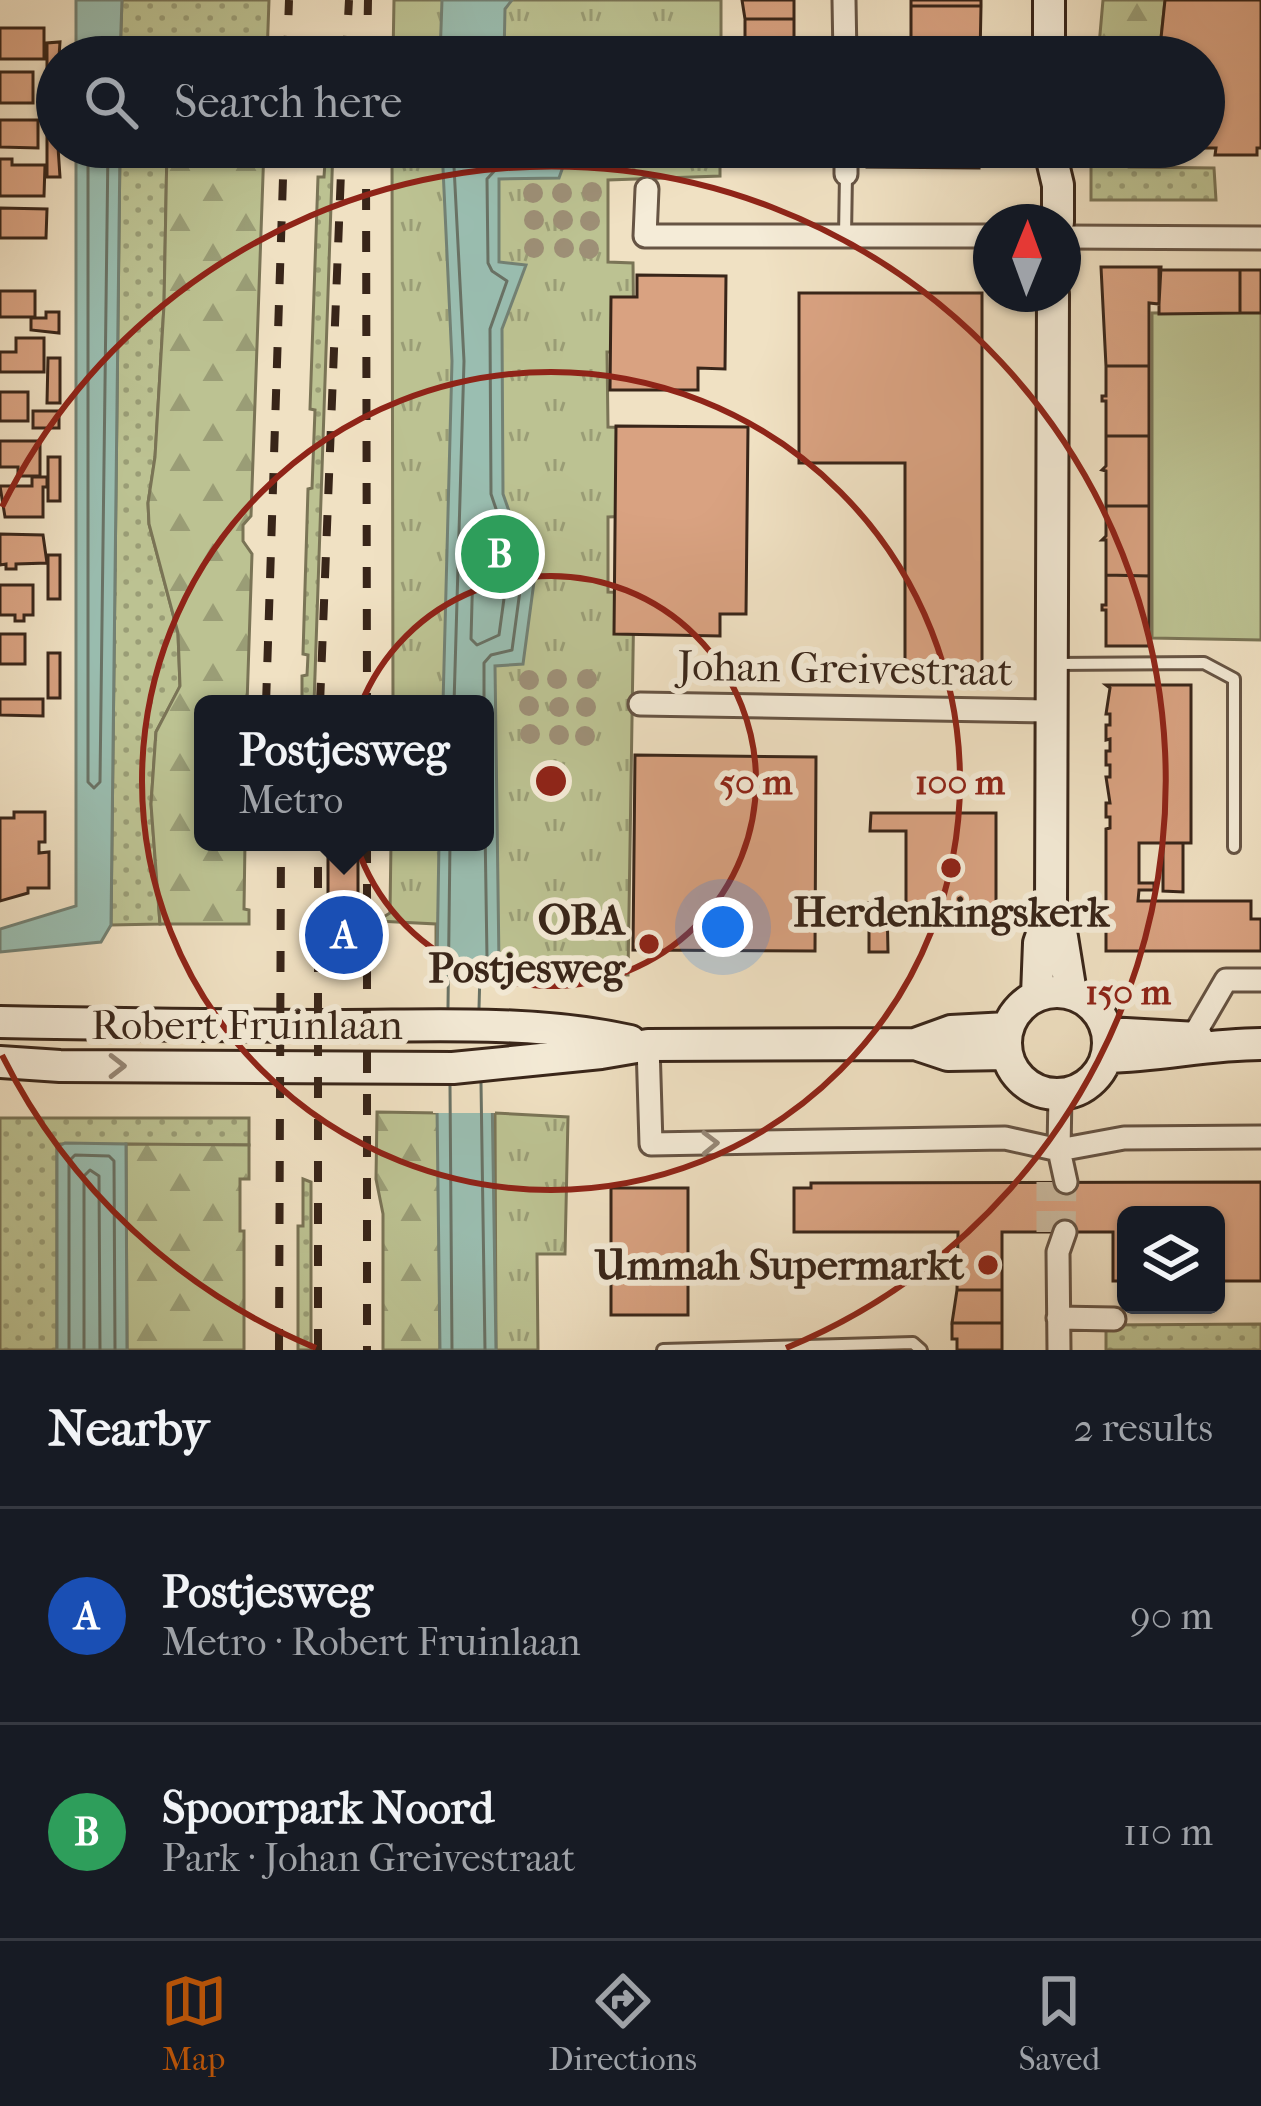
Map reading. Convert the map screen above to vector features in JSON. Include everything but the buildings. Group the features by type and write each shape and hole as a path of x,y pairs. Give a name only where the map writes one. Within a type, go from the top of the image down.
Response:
{"street":[{"path":"844,0 845,36"},
{"path":"1049,0 1049,36"},
{"path":"846,168 846,174"},
{"path":"1038,204 1043,168"},
{"path":"1054,168 1058,204"},
{"path":"647,189 645,236 973,236"},
{"path":"1081,237 1261,238"},
{"path":"1037,995 1039,943 1051,909 1050,312"},
{"name":"Johan Greivestraat","path":"640,704 1049,710"},
{"path":"1051,909 1062,937 1071,993"},
{"path":"1200,1040 1226,980 1261,980"},
{"path":"1071,993 1095,1008 1107,1045 1102,1068 1084,1086 1060,1094 1026,1084 1007,1041 1016,1011 1037,995 1071,993"},
{"name":"Robert Fruinlaan","path":"0,1022 495,1025 598,1034 648,1045"},
{"path":"1107,1045 1169,1055 1200,1040 1261,1044"},
{"path":"1007,1041 948,1055 915,1044 648,1045 651,1144 1005,1138 1059,1150 1124,1138 1261,1137"},
{"name":"Robert Fruinlaan","path":"0,1062 425,1067 495,1065 648,1045"},
{"path":"1057,1182 1060,1094"},
{"path":"1057,1239 1059,1350"},
{"path":"1058,1318 1114,1319"}],"lane":[{"path":"845,236 846,174"},
{"path":"1049,664 1204,663 1234,679 1234,847"},
{"path":"663,1350 913,1343 921,1350"}],"green space":[{"path":"122,0 269,0 268,36 121,36"},
{"path":"394,0 721,0 721,36 393,36"},
{"path":"1103,0 1165,0 1161,36 1100,36"},
{"path":"120,168 167,168 164,305 148,503 149,524 178,633 180,687 156,732 151,804 160,924 111,925"},
{"path":"167,168 263,168 251,516 243,525 243,541 252,554 247,695 194,695 194,851 245,851 244,909 249,910 249,924 160,924 151,804 156,732 180,686 178,633 149,524 148,503 164,305"},
{"path":"325,168 332,168 314,695 302,695 308,655 303,654 315,410 310,409 318,177 324,177"},
{"path":"392,168 720,168 720,176 608,180 608,262 633,263 634,352 607,352 608,427 634,428 634,516 608,517 608,592 634,593 628,975 436,975 436,924 377,921 390,913 391,851 494,851 494,695 393,695"},
{"path":"1091,168 1214,168 1216,200 1091,200"},
{"path":"1261,312 1261,640 1152,638 1152,313"},
{"path":"377,1112 439,1113 440,1350 383,1350"},
{"path":"495,1113 568,1117 565,1254 537,1254 538,1350 496,1350"},
{"path":"0,1118 249,1118 249,1145 57,1146 57,1350 0,1350"},
{"path":"126,1144 249,1145 249,1179 240,1179 244,1350 127,1350"},
{"path":"303,1179 311,1182 311,1350 298,1350 298,1226 303,1226"},
{"path":"1261,1324 1261,1350 1106,1350 1106,1325"}],"water":[{"path":"76,0 122,0 121,36 76,36"},
{"path":"442,0 512,0 505,9 504,36 441,36"},
{"path":"76,168 120,168 111,925 101,942 0,952 0,929 76,906"},
{"path":"443,168 563,168 559,178 499,179 499,262 526,265 502,329 503,494 534,582 523,664 495,666 499,963 492,974 491,1024 496,1350 440,1350 439,851 494,851 494,695 443,695 452,361"},
{"path":"65,1143 126,1144 127,1350 57,1350 57,1147"}],"pier":[{"path":"430,980 495,980 495,1113 433,1113"}],"tunnel":[{"path":"1047,1182 1047,1232"},
{"path":"1065,1232 1066,1182"}],"railway":[{"path":"288,36 289,0"},
{"path":"347,36 349,0"},
{"path":"367,36 368,0"},
{"path":"266,695 283,168"},
{"path":"320,695 341,168"},
{"path":"366,168 367,695"},
{"path":"279,1350 281,851"},
{"path":"318,851 318,1350"},
{"path":"367,851 367,1350"}],"place":[{"name":"Spoorpark Noord","path":"500,554"},
{"name":"Herdenkingskerk","path":"951,868"},
{"name":"Postjesweg","path":"344,935"},
{"name":"OBA Postjesweg","path":"649,944"},
{"name":"Ummah Supermarkt","path":"988,1265"}]}
